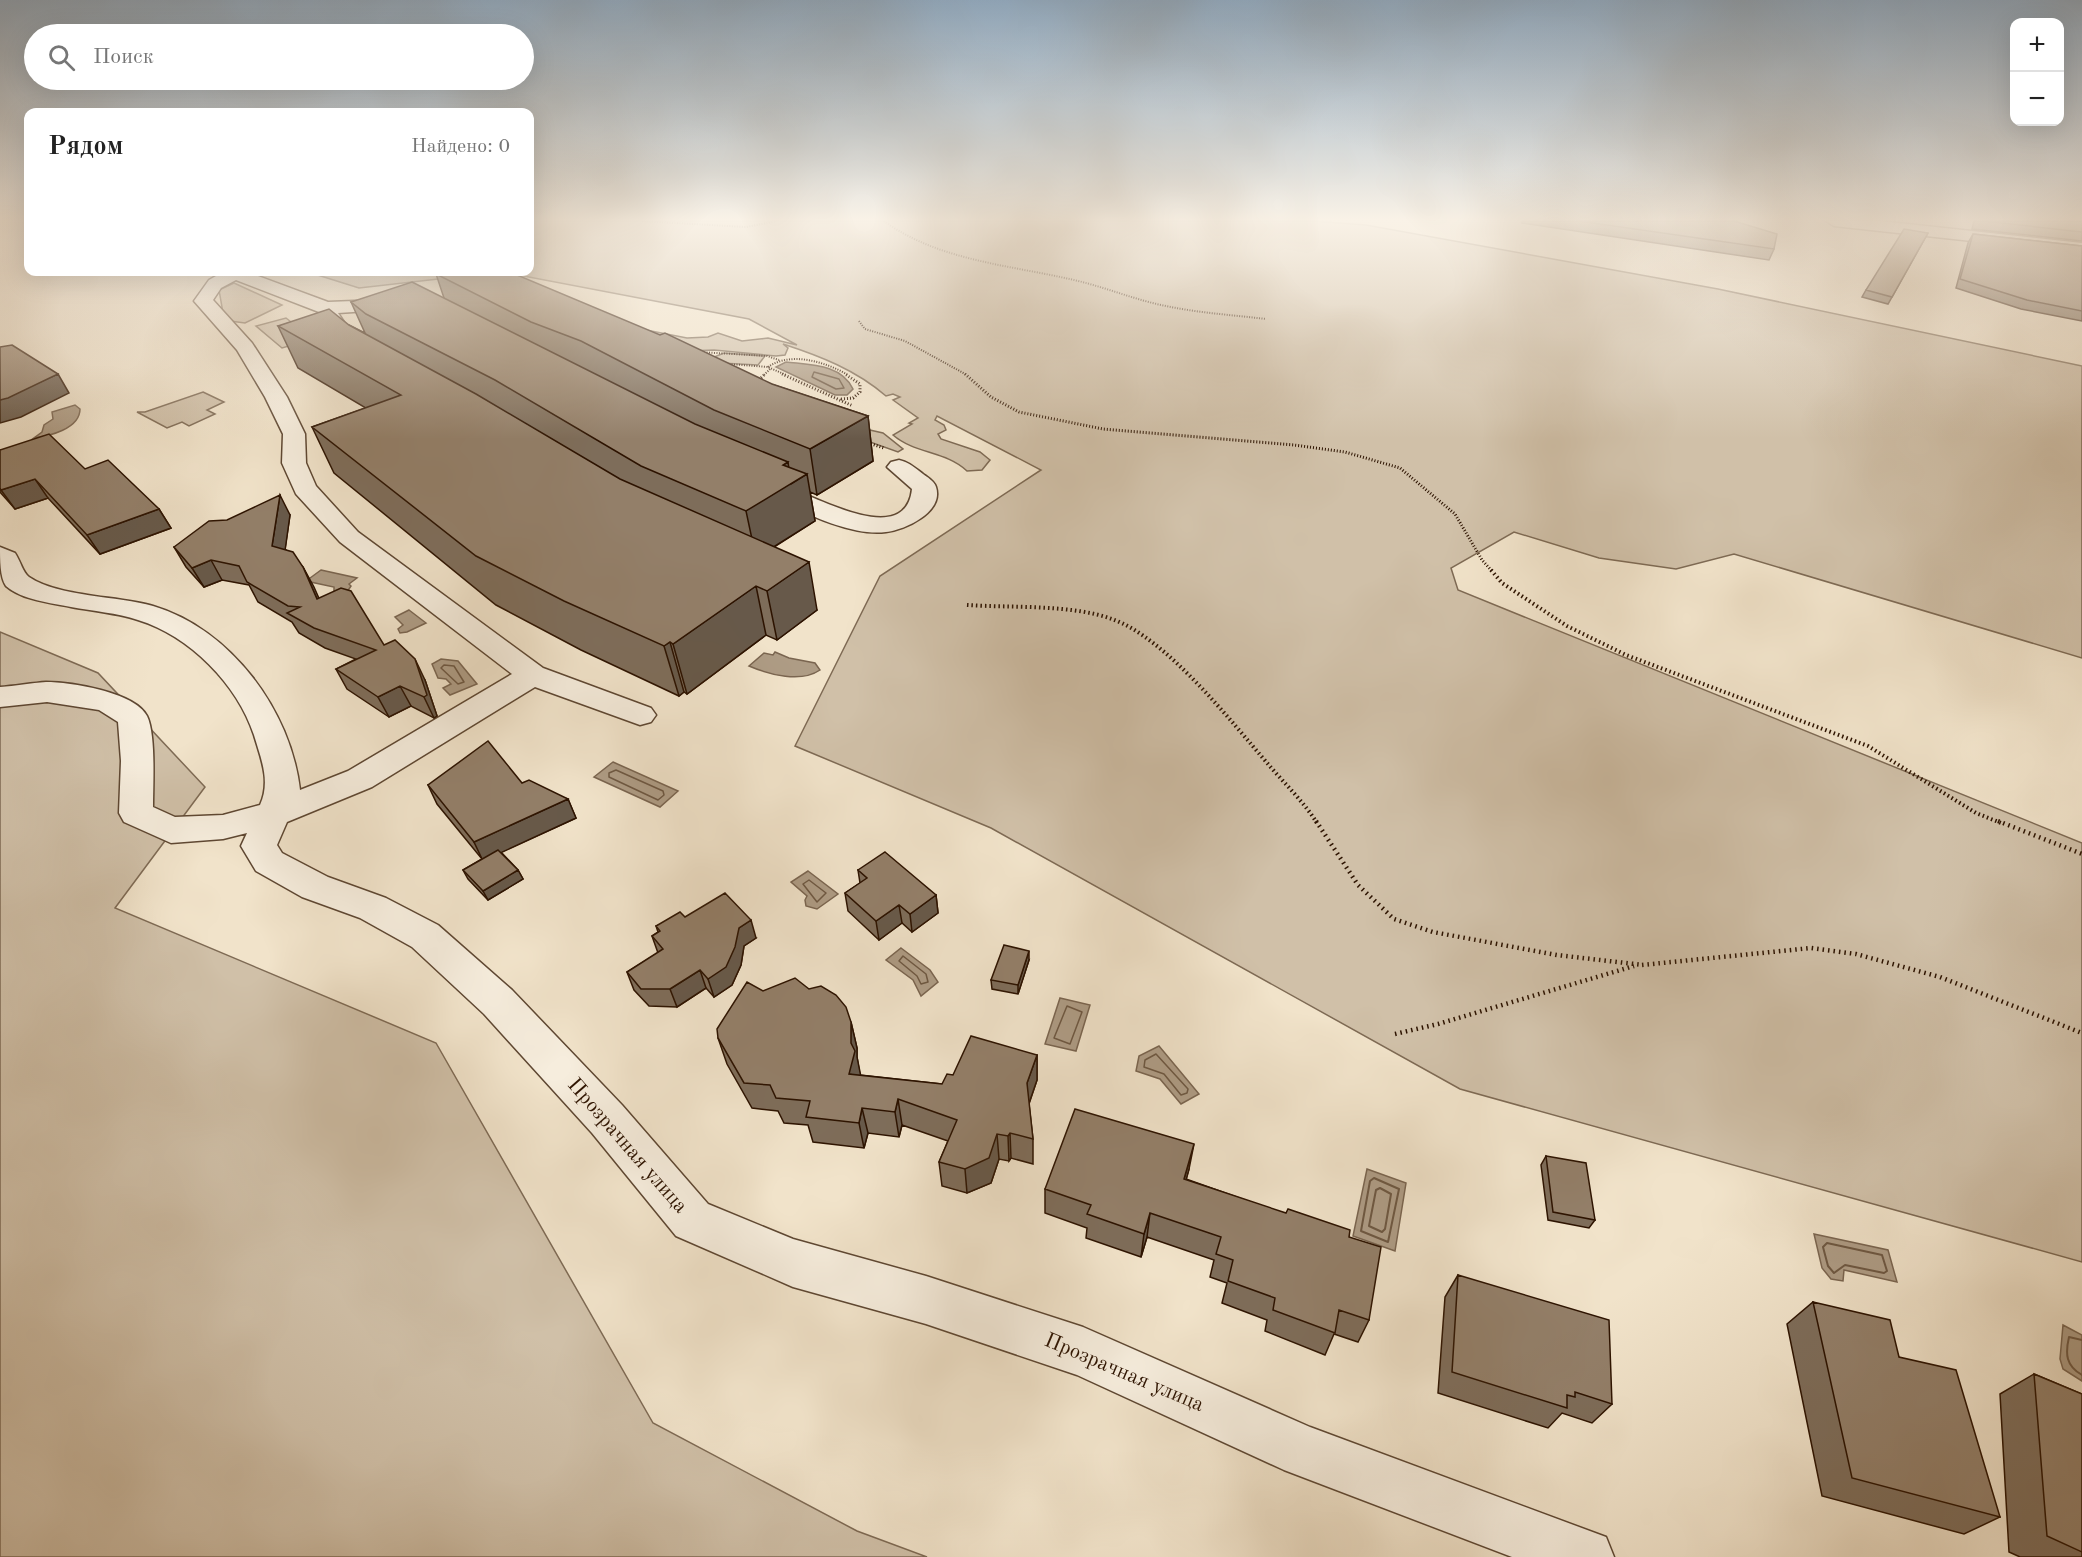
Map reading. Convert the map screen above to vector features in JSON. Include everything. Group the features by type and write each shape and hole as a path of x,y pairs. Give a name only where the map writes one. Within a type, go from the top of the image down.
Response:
{"street":[{"path":"207,294 202,300 245,347 276,397 294,434 294,463 305,489 349,537 458,616 532,675 640,715"},
{"path":"289,294 326,308 399,303 414,305 424,310"},
{"path":"326,308 339,331 348,339"},
{"path":"756,481 848,520 878,525 894,524 910,517 924,498 924,487 899,467"},
{"name":"Прозрачная улица","path":"0,555 6,559 16,581 46,594 146,613 184,630 229,667 263,717 281,769 283,792 270,815 259,846 269,862 315,886 373,908 425,936 498,1002 607,1119 692,1220 793,1263 926,1300 1083,1352 1303,1451 1586,1557"},
{"path":"0,697 47,692 107,701 133,718 137,761 136,813 171,830 223,827 270,815 360,779 532,675"}],"path":[{"path":"1123,294 1166,306 1266,319"},
{"path":"859,321 865,329 905,340 933,354 960,369 1005,406 1027,414 1103,429 1294,445 1345,453 1400,468 1455,514 1482,560 1502,583 1567,626 1626,655 1868,746 1976,813 2082,854"},
{"path":"696,352 767,356 779,360 818,363 844,370 860,384 860,392 853,398 838,399"},
{"path":"705,359 721,352"},
{"path":"756,384 779,360"},
{"path":"723,364 770,367 853,406"},
{"path":"824,402 833,397"},
{"path":"864,441 897,452 899,467"},
{"path":"968,605 1085,612 1113,619 1139,633 1169,656 1242,734 1313,816 1358,885 1394,919 1433,932 1557,955 1643,965"},
{"path":"1395,1034 1448,1021 1626,967 1722,955 1811,948 1856,954 1940,977 2082,1033"}],"shaded area":[{"path":"220,294 257,294 282,305 245,323 230,321 223,313"},
{"path":"616,294 1740,294 2082,366 2082,658 1734,554 1676,569 1599,558 1514,532 1451,568 1458,590 2082,843 2082,1262 1460,1089 991,828 795,746 880,576 1041,470 937,416 935,420 944,425 946,430 938,434 941,439 980,452 990,460 982,470 967,471 959,464 911,446 893,435 918,418 893,400 900,397 893,394 886,396 850,371 783,344 788,348 785,355 776,356 714,350 687,351 641,329 687,338 708,337 718,333 742,341 768,338 797,345 749,319"},
{"path":"286,318 313,339 282,348 256,326"},
{"path":"724,353 765,356 758,365 702,362"},
{"path":"203,392 224,402 207,410 215,414 189,426 182,422 167,428 137,412 145,412"},
{"path":"861,428 883,433 903,449 898,452 842,432"},
{"path":"0,632 98,673 205,787 115,908 436,1043 653,1423 857,1531 927,1557 0,1557"}],"water":[{"path":"786,362 815,365 833,370 848,381 853,389 847,395 835,395 776,367"},
{"path":"75,405 80,409 75,422 63,430 34,438 42,432 44,425 53,419 52,412"},
{"path":"321,570 357,578 349,584 351,586 347,592 334,592 334,587 306,581"},
{"path":"409,610 426,623 400,633 398,629 403,625 395,617"},
{"path":"775,652 789,658 815,663 820,670 795,677 776,675 749,666 764,653 773,655"},
{"path":"441,659 458,661 477,684 450,695 443,688 451,684 446,679 438,678 432,664"},
{"path":"613,762 678,791 660,807 594,777"},
{"path":"808,871 838,894 817,909 806,906 807,896 791,882"},
{"path":"901,948 930,970 938,982 921,996 913,980 886,960"},
{"path":"1060,998 1090,1005 1076,1051 1045,1044"},
{"path":"1159,1046 1199,1094 1181,1104 1160,1079 1136,1071 1139,1056"},
{"path":"1367,1169 1406,1183 1395,1251 1353,1236"},
{"path":"1814,1234 1888,1250 1897,1282 1844,1270 1843,1281 1831,1279 1822,1268"},
{"path":"2063,1325 2082,1335 2082,1381 2063,1369 2060,1359"}],"building":[{"path":"376,294 435,294 695,424 788,462 783,465 807,474 746,511 641,466 495,380 366,314 351,302"},
{"path":"475,294 562,294 660,335 665,333 772,384 868,416 810,449 714,410 581,341 531,322"},
{"path":"1880,294 1894,294 1892,297"},
{"path":"2007,294 2082,294 2082,311"},
{"path":"329,309 349,325 476,394 620,479 809,562 767,591 756,586 673,644 670,642 664,646 564,601 476,556 312,427 401,395 278,326"},
{"path":"12,345 58,374 0,400 0,347"},
{"path":"49,434 85,469 108,460 159,509 87,535 35,479 1,490 0,450"},
{"path":"280,495 272,546 293,552 303,567 317,599 341,588 351,591 384,645 395,640 415,659 427,695 424,697 400,686 378,697 336,669 376,650 314,628 287,613 300,607 288,606 247,582 239,566 211,560 192,568 174,547 209,521 227,520"},
{"path":"488,741 522,783 529,780 568,799 474,842 428,785"},
{"path":"498,850 518,870 483,891 463,870"},
{"path":"885,852 936,895 910,914 899,905 876,921 845,893 867,878 858,870"},
{"path":"725,893 751,920 739,928 735,947 726,967 708,979 700,970 670,989 641,989 627,972 663,949 652,936 660,931 656,926 680,912 685,917"},
{"path":"1004,945 1029,951 1018,985 991,980"},
{"path":"795,978 809,989 821,986 836,995 846,1007 851,1022 851,1043 855,1051 849,1074 942,1084 947,1074 953,1075 971,1036 1037,1055 1027,1083 1033,1139 1010,1133 1008,1136 997,1134 989,1158 965,1169 939,1162 957,1120 898,1099 895,1112 862,1108 859,1123 806,1117 810,1101 776,1098 770,1085 744,1083 718,1038 717,1029 747,982 763,991"},
{"path":"1075,1109 1194,1144 1184,1179 1286,1213 1288,1209 1350,1230 1349,1237 1381,1247 1369,1320 1339,1310 1335,1333 1273,1310 1275,1298 1228,1281 1233,1260 1216,1254 1221,1237 1150,1213 1144,1234 1087,1214 1091,1205 1045,1189"},
{"path":"1546,1156 1586,1163 1595,1220 1553,1212"},
{"path":"1458,1275 1609,1320 1612,1404 1575,1392 1575,1397 1567,1395 1567,1408 1452,1372"},
{"path":"1813,1302 1890,1320 1899,1357 1956,1370 2000,1517 1852,1478"},
{"path":"2034,1374 2082,1394 2082,1552 2047,1536"}]}
